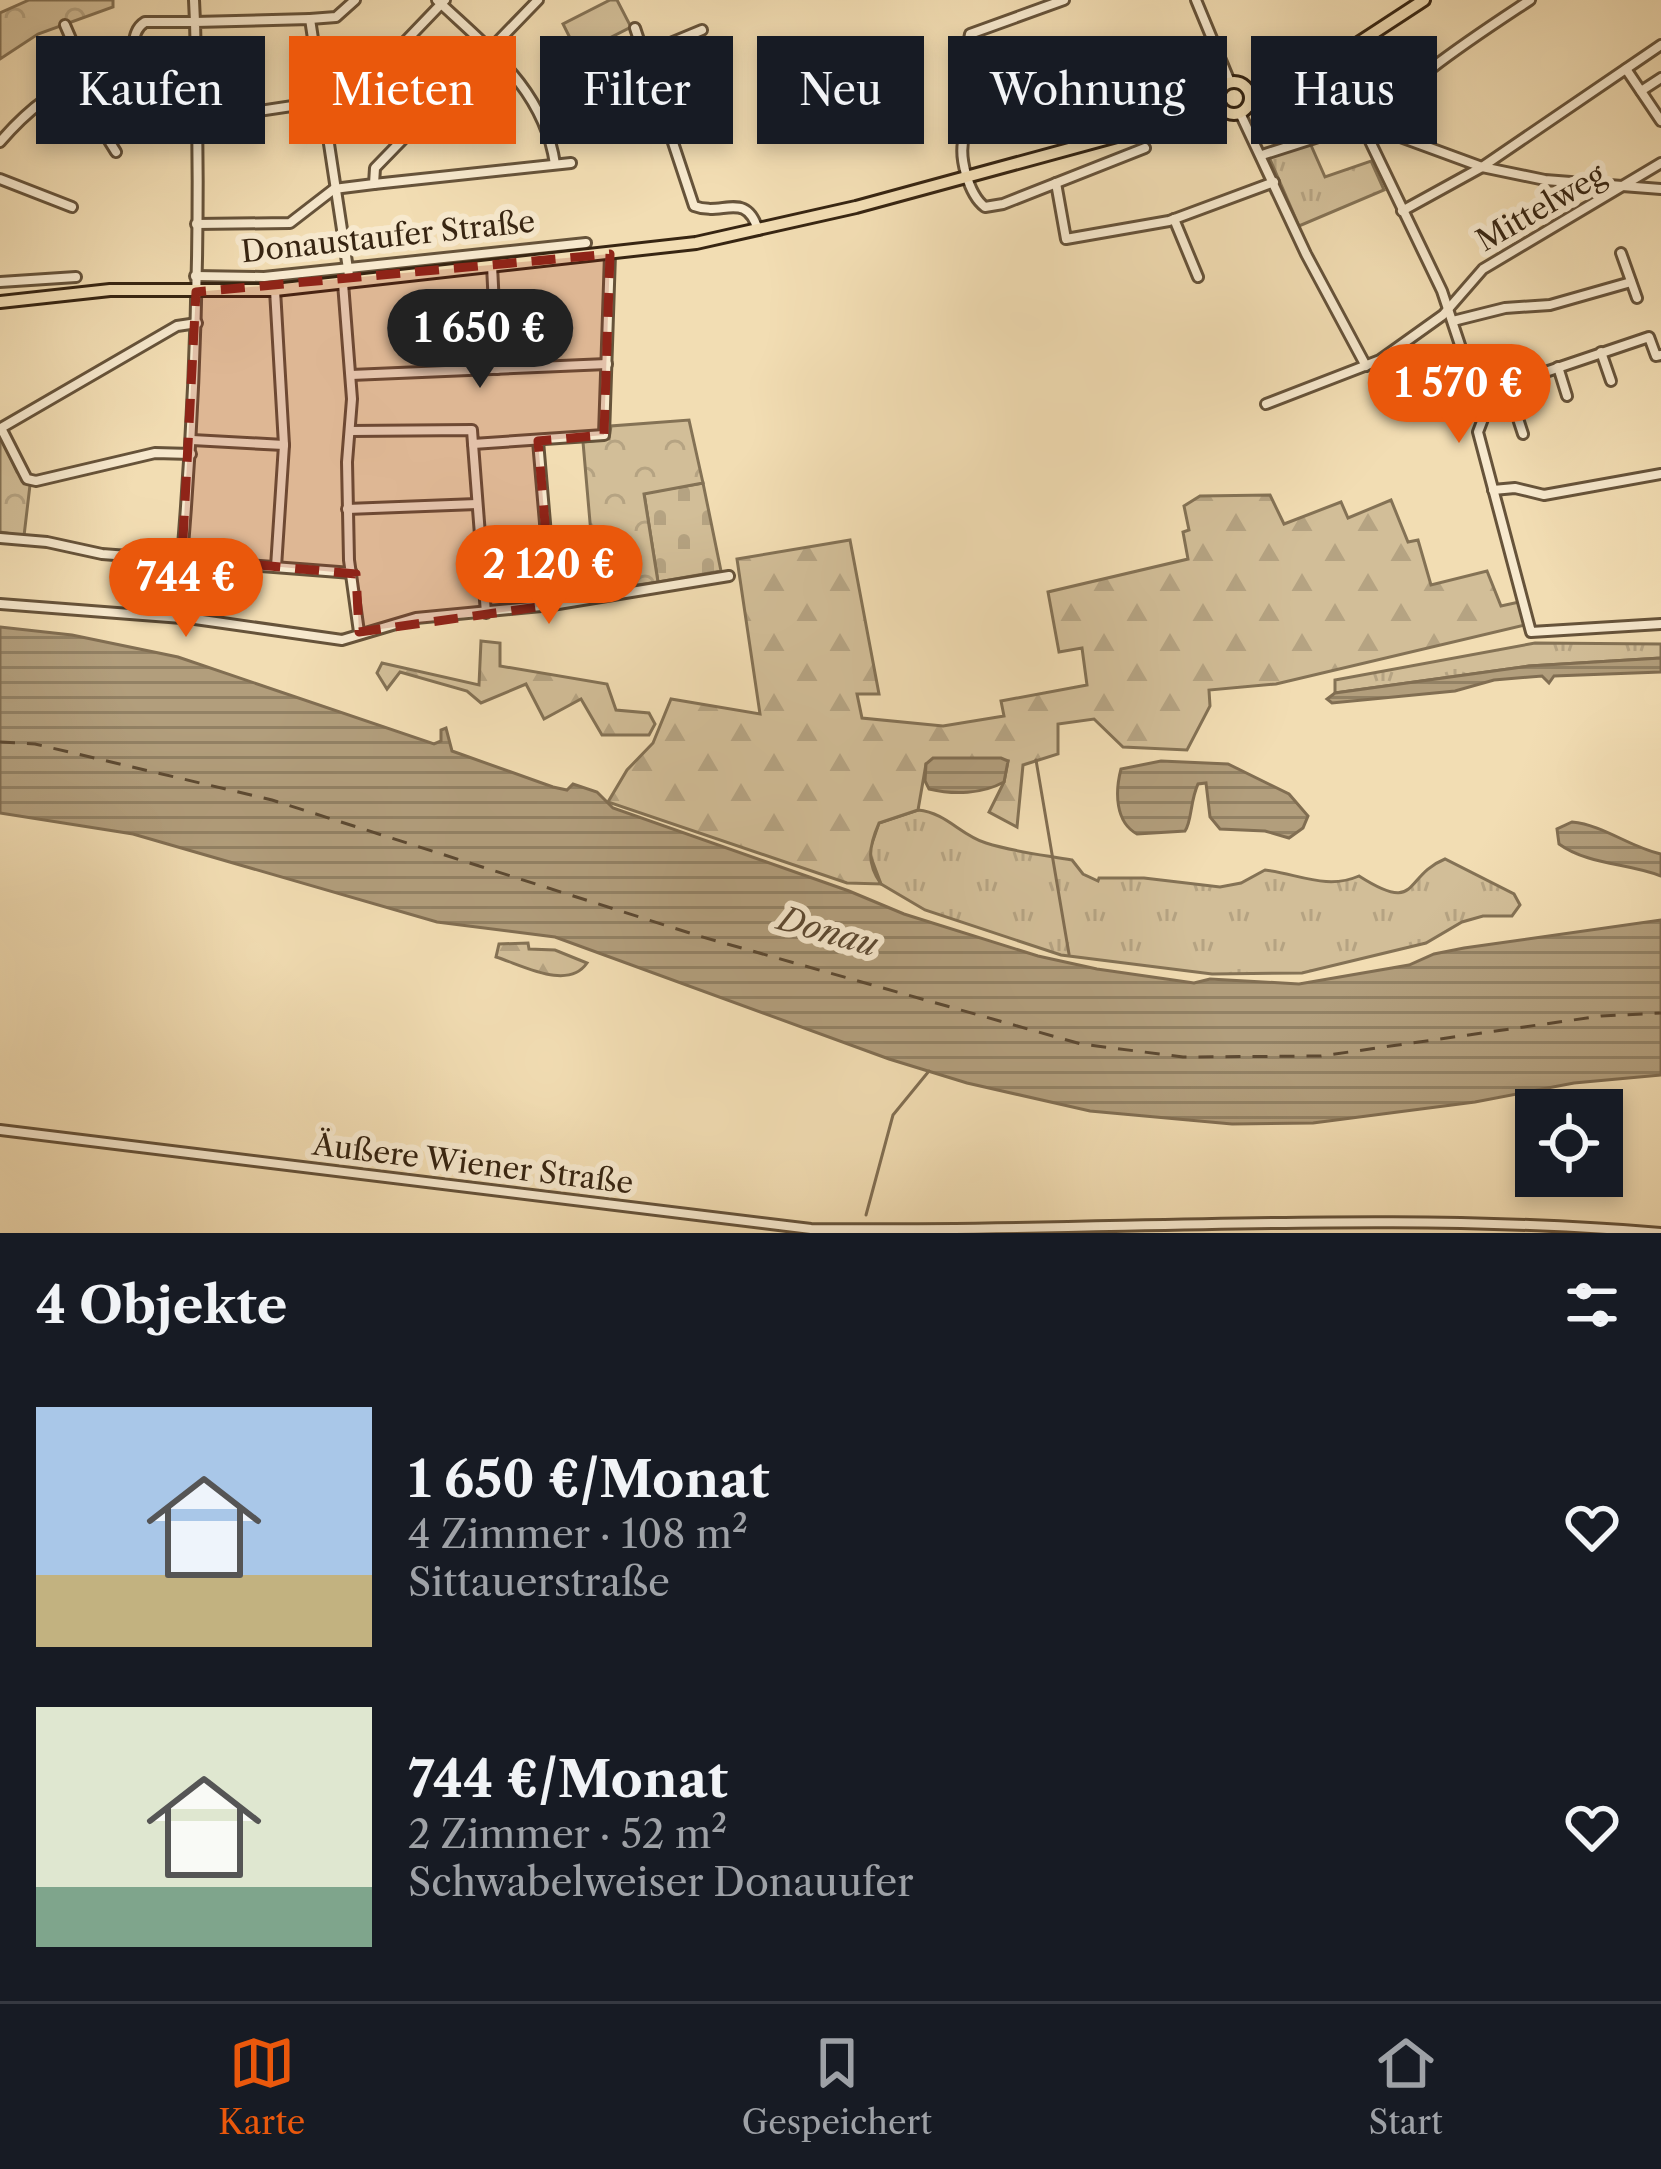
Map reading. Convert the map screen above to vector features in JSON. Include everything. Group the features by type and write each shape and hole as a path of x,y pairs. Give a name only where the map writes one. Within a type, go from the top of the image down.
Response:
{"main road":[{"path":"1250,93 1343,53 1424,0"},
{"path":"1227,85 1240,82 1250,93 1250,102 1240,113 1227,112"},
{"name":"Donaustaufer Straße","path":"0,302 110,290 274,290 347,278 610,254 758,232 1080,144"}],"street":[{"path":"194,0 196,36"},
{"path":"135,36 145,22 336,16 355,0"},
{"path":"503,36 538,0"},
{"path":"1064,0 970,34 967,44 981,100 962,144 975,198 985,207 1004,204 1145,148"},
{"path":"1196,0 1230,82"},
{"path":"1437,68 1530,0"},
{"path":"409,36 441,1 475,36"},
{"path":"310,20 312,36"},
{"path":"65,25 70,36"},
{"path":"634,28 637,36"},
{"path":"688,36 702,30"},
{"path":"1402,211 1482,167 1661,45"},
{"path":"1626,69 1661,121"},
{"path":"516,76 539,108 555,164"},
{"path":"1641,91 1661,78"},
{"path":"0,142 36,108"},
{"path":"1240,113 1306,254 1366,366"},
{"path":"111,144 116,152"},
{"path":"182,558 197,323 199,144"},
{"path":"327,144 347,278 351,375 347,509 359,632"},
{"path":"374,184 375,168 398,144"},
{"path":"674,144 694,206 706,210 742,207 753,215 758,232"},
{"path":"1262,155 1296,144"},
{"path":"1371,144 1449,308 1486,411 1477,427 1531,632 1659,624"},
{"path":"1417,144 1482,167 1545,180 1661,189"},
{"path":"196,224 290,223 334,189 571,163"},
{"name":"Mittelweg","path":"1266,404 1366,366 1411,340 1449,308 1483,269 1661,163"},
{"path":"0,179 72,207"},
{"path":"1052,185 1066,239 1174,219 1274,182"},
{"path":"1174,219 1198,277"},
{"name":"Donaustaufer Straße","path":"195,276 347,278 469,253 586,243"},
{"path":"1621,253 1637,298"},
{"path":"473,444 604,435 610,254"},
{"path":"492,265 497,369"},
{"path":"0,282 76,277"},
{"path":"1453,321 1505,308 1550,305 1631,282"},
{"path":"274,290 284,445 276,567"},
{"path":"191,454 155,453 36,481 22,472 2,428 177,326 197,323"},
{"path":"1523,434 1507,385 1654,335 1656,356 1661,355"},
{"path":"1601,352 1611,381"},
{"path":"351,375 607,364"},
{"path":"1558,367 1567,396"},
{"path":"1486,411 1514,406"},
{"path":"350,431 472,430 486,613"},
{"path":"192,440 284,445"},
{"path":"538,441 552,605"},
{"path":"1493,490 1515,488 1544,495 1661,474"},
{"path":"347,509 477,504"},
{"path":"0,538 102,554 352,573"},
{"path":"0,604 195,619 333,640 416,618 552,605 729,576"},
{"name":"Äußere Wiener Straße","path":"0,1130 811,1228 925,1232 1346,1224 1661,1232"}],"highlighted area":[{"path":"610,254 604,435 538,441 552,605 359,632 356,574 182,558 196,292"}],"green space":[{"path":"29,0 113,0 113,7 38,34 0,59 0,13"},
{"path":"617,0 631,27 613,36 569,36 563,24"},
{"path":"1310,144 1325,177 1371,161 1384,190 1299,226 1269,157"},
{"path":"689,420 703,483 644,494 658,582 596,591 583,442 609,439 611,426"},
{"path":"0,435 17,472 30,485 24,536 0,532"},
{"path":"703,483 721,571 658,582 644,493"},
{"path":"1270,495 1284,524 1341,502 1348,518 1391,500 1408,542 1418,540 1431,585 1487,571 1501,606 1519,602 1525,625 1276,684 1209,690 1210,706 1187,750 1123,747 1094,719 1058,724 1058,754 1023,765 1017,827 989,812 1008,761 926,764 918,810 879,823 876,831 871,862 881,884 847,883 608,802 627,770 653,743 671,699 760,714 737,559 850,540 879,694 857,694 862,718 943,726 1004,716 1001,701 1087,685 1082,648 1059,652 1048,592 1188,559 1184,506 1200,496"},
{"path":"481,641 500,643 500,666 607,684 616,710 649,713 655,724 649,735 602,735 581,699 544,719 526,684 481,703 467,691 400,672 387,689 377,673 382,663 479,685"},
{"path":"1535,643 1661,644 1661,658 1529,666 1335,693 1335,680"},
{"path":"918,810 937,815 986,843 1072,860 1083,874 1098,881 1144,878 1220,887 1241,883 1265,870 1335,882 1359,876 1378,887 1402,892 1445,859 1514,894 1520,905 1512,916 1462,922 1426,943 1302,973 1212,974 1061,955 925,910 881,884 869,852 879,823"},
{"path":"528,943 529,949 555,950 587,963 579,971 557,976 496,957 499,944"}],"water":[{"name":"Donau","path":"0,627 72,635 178,657 434,744 441,741 441,730 446,728 452,751 553,787 567,790 573,784 597,792 613,808 904,914 1038,956 1097,969 1194,983 1210,979 1299,984 1409,965 1464,948 1661,920 1661,1075 1515,1089 1515,1094 1475,1102 1313,1123 1232,1124 1090,1111 967,1083 889,1059 555,937 437,922 133,834 0,813"},
{"path":"1661,658 1661,672 1554,676 1549,683 1542,676 1494,680 1455,691 1332,703 1327,699 1335,693 1529,666"},
{"path":"933,758 1008,761 1004,782 958,793 929,789 926,764"},
{"path":"1161,761 1228,764 1289,794 1308,816 1303,828 1289,838 1265,831 1220,829 1210,817 1206,783 1198,784 1185,831 1137,834 1124,822 1118,806 1121,769"},
{"path":"1572,822 1661,854 1661,876 1570,851 1559,844 1557,829"}],"waterway":[{"path":"1036,760 1069,954"},
{"path":"866,1215 893,1115 929,1071"}],"ferry route":[{"path":"0,742 35,744 272,800 699,936 1081,1044 1183,1057 1321,1056 1601,1016 1661,1013"}]}
